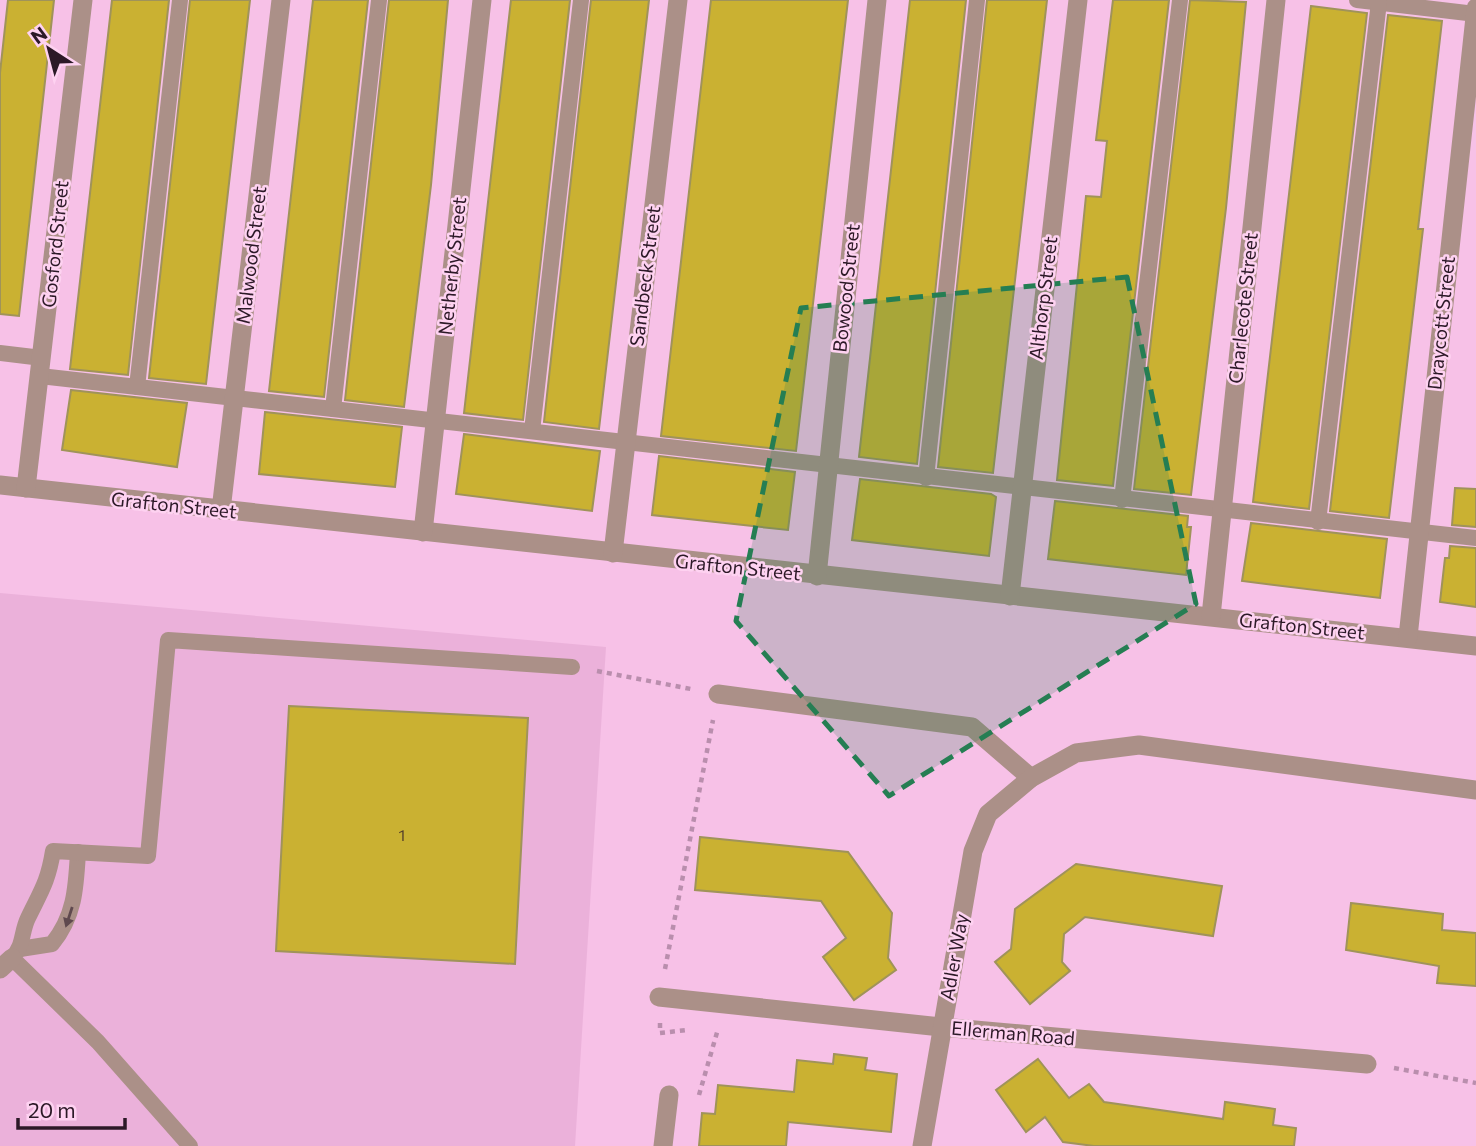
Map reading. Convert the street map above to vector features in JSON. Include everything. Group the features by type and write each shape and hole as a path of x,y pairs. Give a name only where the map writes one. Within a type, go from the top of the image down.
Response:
{"street":[{"name":"Gosford Street","path":"26,488 83,0"},
{"name":"Malwood Street","path":"221,510 281,0"},
{"name":"Netherby Street","path":"422,532 482,0"},
{"name":"Sandbeck Street","path":"613,553 678,0"},
{"name":"Bowood Street","path":"817,576 826,467 877,0"},
{"name":"Althorp Street","path":"1010,596 1020,489 1078,0"},
{"name":"Charlecote Street","path":"1210,616 1276,0"},
{"name":"Draycott Street","path":"1408,637 1476,8"},
{"name":"Grafton Street","path":"0,485 1476,646"},
{"path":"718,694 972,727 1031,779 1076,753 1139,745 1476,790"},
{"name":"Adler Way","path":"922,1146 973,852 988,814 1031,779"},
{"name":"Ellerman Road","path":"659,997 941,1027 1367,1064"},
{"path":"663,1146 668,1095"}],"lane":[{"path":"137,387 180,0"},
{"path":"333,409 379,0"},
{"path":"532,431 581,0"},
{"path":"926,478 977,0"},
{"path":"1122,500 1180,0"},
{"path":"1357,0 1476,14"},
{"path":"1318,522 1379,2"},
{"path":"0,353 41,367 137,387 1221,512 1476,538"},
{"path":"11,959 26,920 43,893 53,851 148,856 168,640 572,667"},
{"path":"11,959 52,944 66,928 73,907 78,852"},
{"path":"11,959 107,1052 190,1146"}],"path":[{"path":"572,667 718,694 659,997 660,1032 695,1030"},
{"path":"668,1095 697,1101 719,1027 707,1028"},
{"path":"1367,1064 1476,1083"}],"highlighted area":[{"path":"1127,277 1196,604 889,796 736,621 801,308"}],"shaded area":[{"path":"0,593 606,647 575,1146 0,1146"}],"building":[{"path":"8,0 54,0 19,316 0,314 0,73"},
{"path":"112,0 169,0 128,375 70,369"},
{"path":"190,0 250,0 206,384 149,378"},
{"path":"313,0 368,0 324,397 269,391"},
{"path":"389,0 448,0 431,185 404,407 345,400"},
{"path":"511,0 570,0 523,420 464,413"},
{"path":"591,0 649,0 599,429 544,422"},
{"path":"711,0 848,0 796,451 661,436"},
{"path":"910,0 966,0 917,464 859,457"},
{"path":"987,0 1047,0 993,473 938,467"},
{"path":"1113,0 1169,0 1113,486 1057,480 1086,196 1101,197 1107,141 1096,140"},
{"path":"1190,0 1246,2 1226,208 1191,495 1134,489"},
{"path":"1311,6 1367,13 1309,509 1253,502"},
{"path":"1388,15 1442,21 1418,229 1423,229 1389,518 1330,511"},
{"path":"71,390 187,403 177,467 62,450"},
{"path":"265,412 402,427 395,487 259,474"},
{"path":"464,434 600,451 592,511 456,494"},
{"path":"659,456 795,472 788,530 652,515"},
{"path":"860,479 991,494 996,497 989,556 852,540"},
{"path":"1455,488 1476,489 1476,527 1452,525"},
{"path":"1055,501 1188,516 1187,527 1191,527 1186,575 1048,559"},
{"path":"1251,523 1387,539 1380,598 1242,581"},
{"path":"1450,546 1476,548 1476,607 1440,602 1445,558 1449,558"},
{"path":"289,706 528,718 515,964 276,951"},
{"path":"700,837 848,852 892,913 888,958 896,970 854,1000 823,957 846,938 821,901 695,890"},
{"path":"1076,864 1222,886 1213,936 1085,917 1064,934 1062,962 1070,971 1030,1004 995,962 1011,949 1015,909"},
{"path":"1351,903 1443,914 1442,930 1476,933 1476,986 1437,983 1439,966 1346,950"},
{"path":"834,1054 867,1058 865,1070 897,1074 891,1132 788,1122 786,1146 699,1146 702,1113 715,1114 718,1085 794,1092 797,1060 833,1064"},
{"path":"1038,1059 1069,1098 1089,1084 1104,1102 1223,1119 1225,1102 1275,1109 1273,1125 1296,1128 1294,1146 1094,1146 1063,1142 1045,1117 1026,1132 996,1090"}]}
